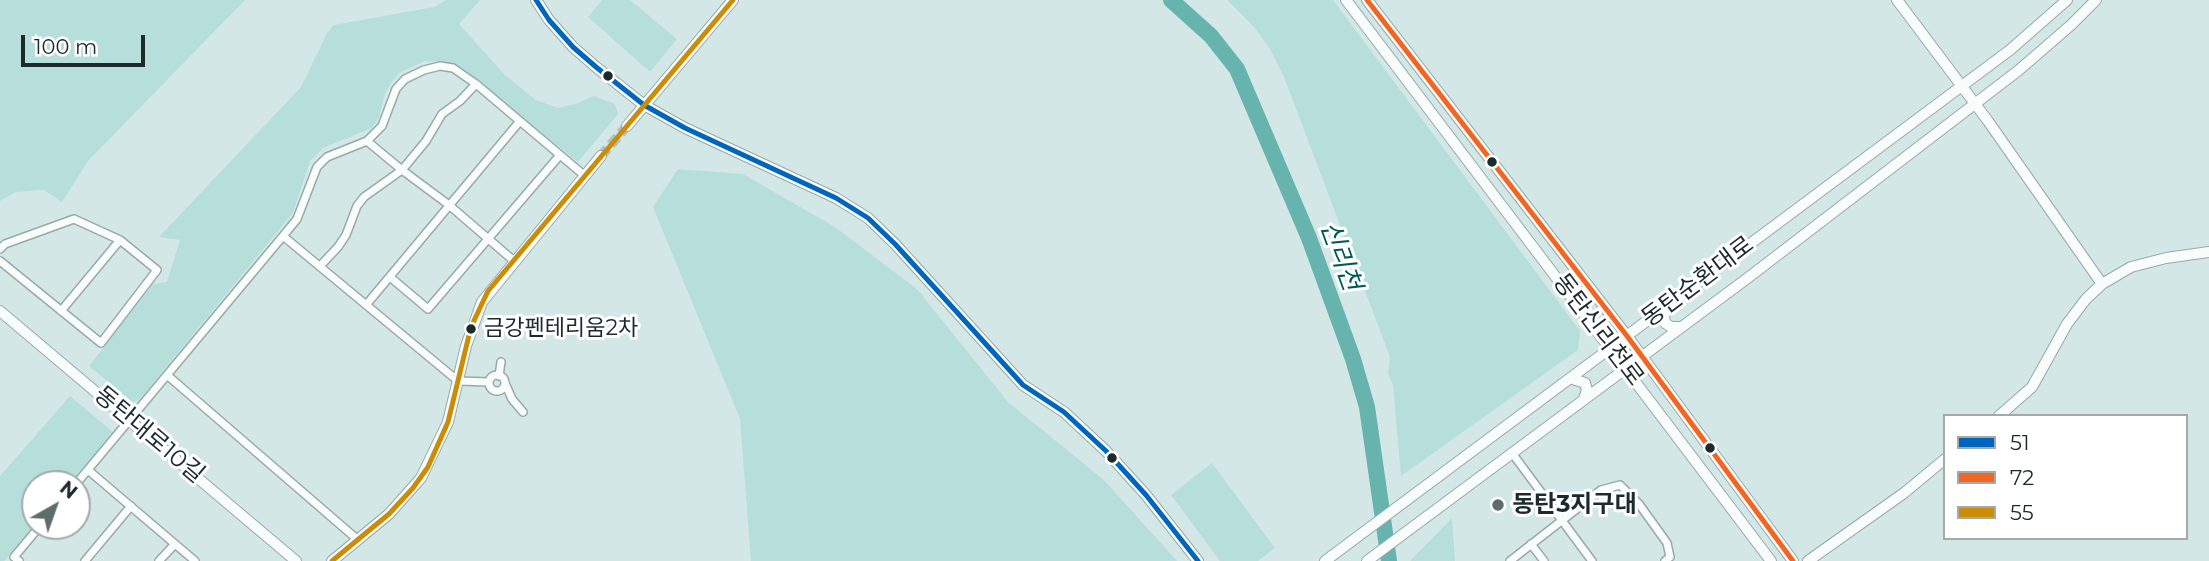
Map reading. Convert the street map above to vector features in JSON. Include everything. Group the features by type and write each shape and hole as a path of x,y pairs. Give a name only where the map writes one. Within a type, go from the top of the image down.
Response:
{"main road":[{"path":"536,0 549,20 573,47 644,105 685,128 836,198 868,218 895,244 1023,385 1064,412 1106,451 1146,495 1198,561"},
{"path":"627,126 733,0"},
{"name":"동탄신리천로","path":"1346,0 1771,561"},
{"name":"동탄신리천로","path":"1367,0 1627,335 1793,561"},
{"path":"1897,0 1975,103 2102,284"},
{"name":"동탄순환대로","path":"1325,561 1962,85 2034,30 2067,0"},
{"name":"동탄순환대로","path":"1367,561 1682,327 2019,70 2096,0"},
{"path":"1372,35 1375,22 1388,27"},
{"path":"332,561 404,499 428,467 448,422 471,327 482,302 601,156"},
{"path":"2001,414 2032,387 2067,324 2086,299 2102,284 2131,267 2166,258 2209,252"},
{"path":"1573,297 1586,298 1589,293 1588,286"},
{"path":"1669,304 1664,316 1665,323 1671,327 1682,327"},
{"name":"동탄대로10길","path":"0,311 127,423 296,561"},
{"path":"1570,378 1585,383 1587,390 1583,400"},
{"path":"1661,413 1661,400 1667,398 1676,402"},
{"path":"1808,561 1943,461"}],"street":[{"path":"89,470 297,219 317,167 327,157 367,141 382,126 396,89 405,79 424,69 440,66 453,68 476,84 585,176"},
{"path":"320,266 346,235 357,206 364,197 402,170 421,148 442,114 460,102 476,84"},
{"path":"366,305 520,121"},
{"path":"367,141 449,205 514,261"},
{"path":"390,277 428,309 560,155"},
{"path":"0,249 5,244 74,219 120,240 157,270 101,343 0,261"},
{"path":"283,236 458,381 489,382"},
{"path":"61,311 120,240"},
{"path":"501,362 499,376 523,412"},
{"path":"167,375 358,540"},
{"path":"489,382 491,378 499,376"},
{"path":"489,382 492,389 512,399"},
{"path":"499,391 505,383"},
{"path":"1512,453 1592,561"},
{"path":"91,472 195,561"},
{"path":"1510,561 1601,490 1620,485 1639,504 1667,543 1670,557 1665,561"},
{"path":"85,561 131,506"},
{"path":"19,561 14,557 28,540"},
{"path":"159,561 175,544"},
{"path":"1531,544 1544,561"}],"shaded area":[{"path":"0,0 245,0 88,161 62,202 44,190 16,192 0,201"},
{"path":"446,0 480,0 459,24 505,75 536,100 558,108 594,96 615,104 618,114 578,162 453,63 425,61 399,73 391,83 379,117 372,128 323,148 310,161 293,213 139,400 133,402 89,366 153,284 167,282 180,240 159,237 301,87 327,33 334,25 434,7"},
{"path":"602,0 630,0 677,39 650,72 588,17"},
{"path":"1227,0 1333,0 1580,331 1578,350 1401,476 1393,385 1388,374 1390,357 1284,77 1270,49 1254,27"},
{"path":"678,169 743,174 835,227 917,289 1008,402 1104,480 1177,561 751,561 740,419 653,207"},
{"path":"70,396 113,432 81,470 21,470 22,540 4,561 0,561 0,476"},
{"path":"1212,463 1275,548 1258,561 1220,561 1171,495"},
{"path":"1452,518 1455,561 1410,561"}],"waterway":[{"name":"신리천","path":"1171,0 1211,36 1237,69 1309,238 1353,359 1367,407 1389,561"}],"tunnel":[{"path":"601,156 627,126"}],"transit line":[{"name":"51","path":"536,0 549,20 573,47 644,105 685,128 836,198 868,218 895,244 1023,385 1064,412 1106,451 1146,495 1198,561"},
{"name":"55","path":"332,561 389,514 428,467 448,422 471,327 488,291 733,0"},
{"name":"72","path":"1367,0 1627,336 1793,561"}],"place":[{"name":"금강펜테리움2차","path":"471,329"},
{"name":"동탄3지구대","path":"1498,505"}]}
